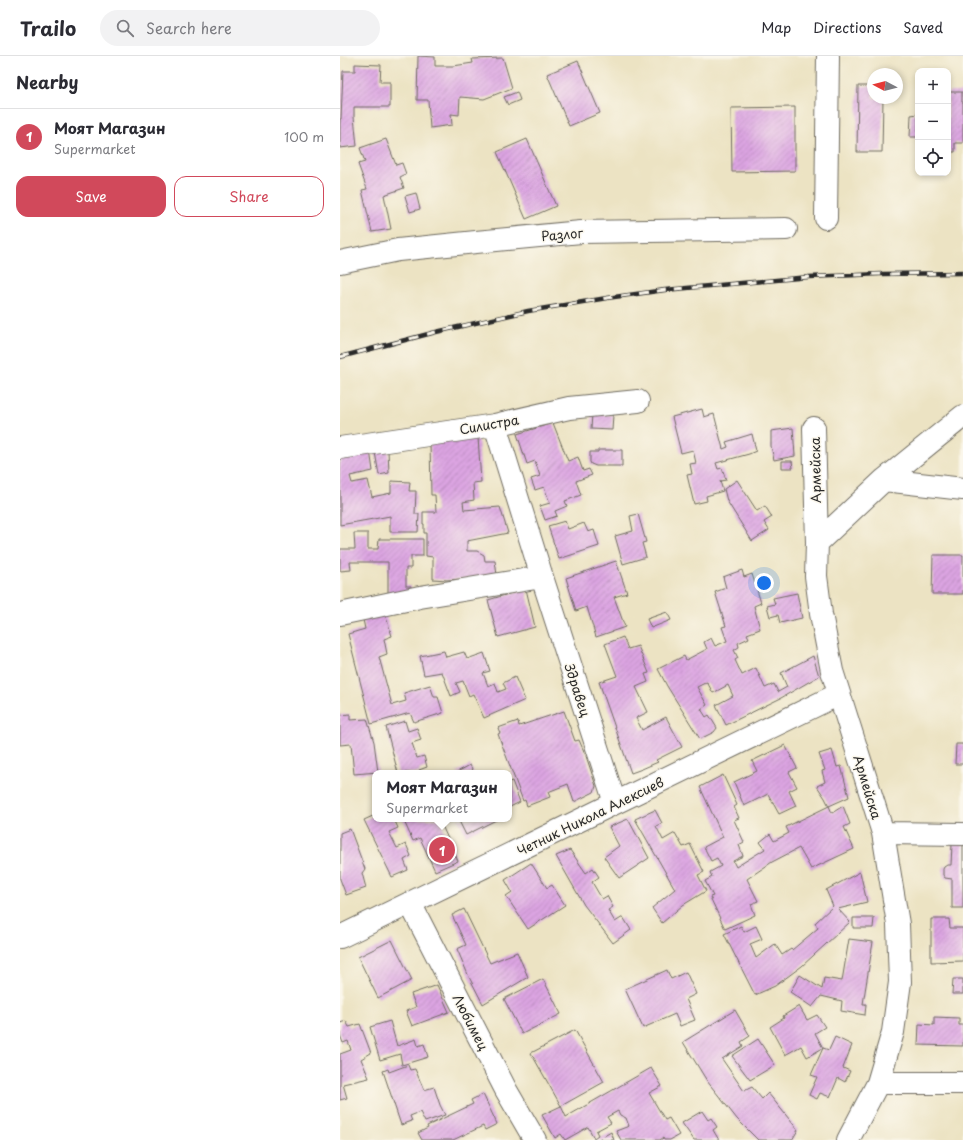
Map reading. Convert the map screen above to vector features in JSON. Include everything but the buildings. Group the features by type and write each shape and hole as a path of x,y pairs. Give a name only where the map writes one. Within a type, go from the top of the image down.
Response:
{"street":[{"path":"826,218 828,56"},
{"name":"Разлог","path":"340,262 398,250 581,232 786,229"},
{"name":"Силистра","path":"340,448 495,425 569,408 638,401"},
{"path":"817,543 884,480 963,416"},
{"name":"Здравец","path":"495,425 615,803"},
{"name":"Армейска","path":"814,428 817,543 816,576 821,614 832,671 883,833 898,924 900,982 893,1032 878,1083 848,1140"},
{"path":"884,480 963,489"},
{"path":"340,614 420,597 542,576"},
{"name":"Четник Никола Алексиев","path":"340,937 839,694"},
{"path":"883,833 963,834"},
{"name":"Любимец","path":"410,903 506,1090 535,1140"},
{"path":"878,1083 963,1083"}],"railway":[{"path":"340,357 436,332 528,311 665,290 809,277 963,273"}],"place":[{"name":"Моят Магазин","path":"442,850"}]}
